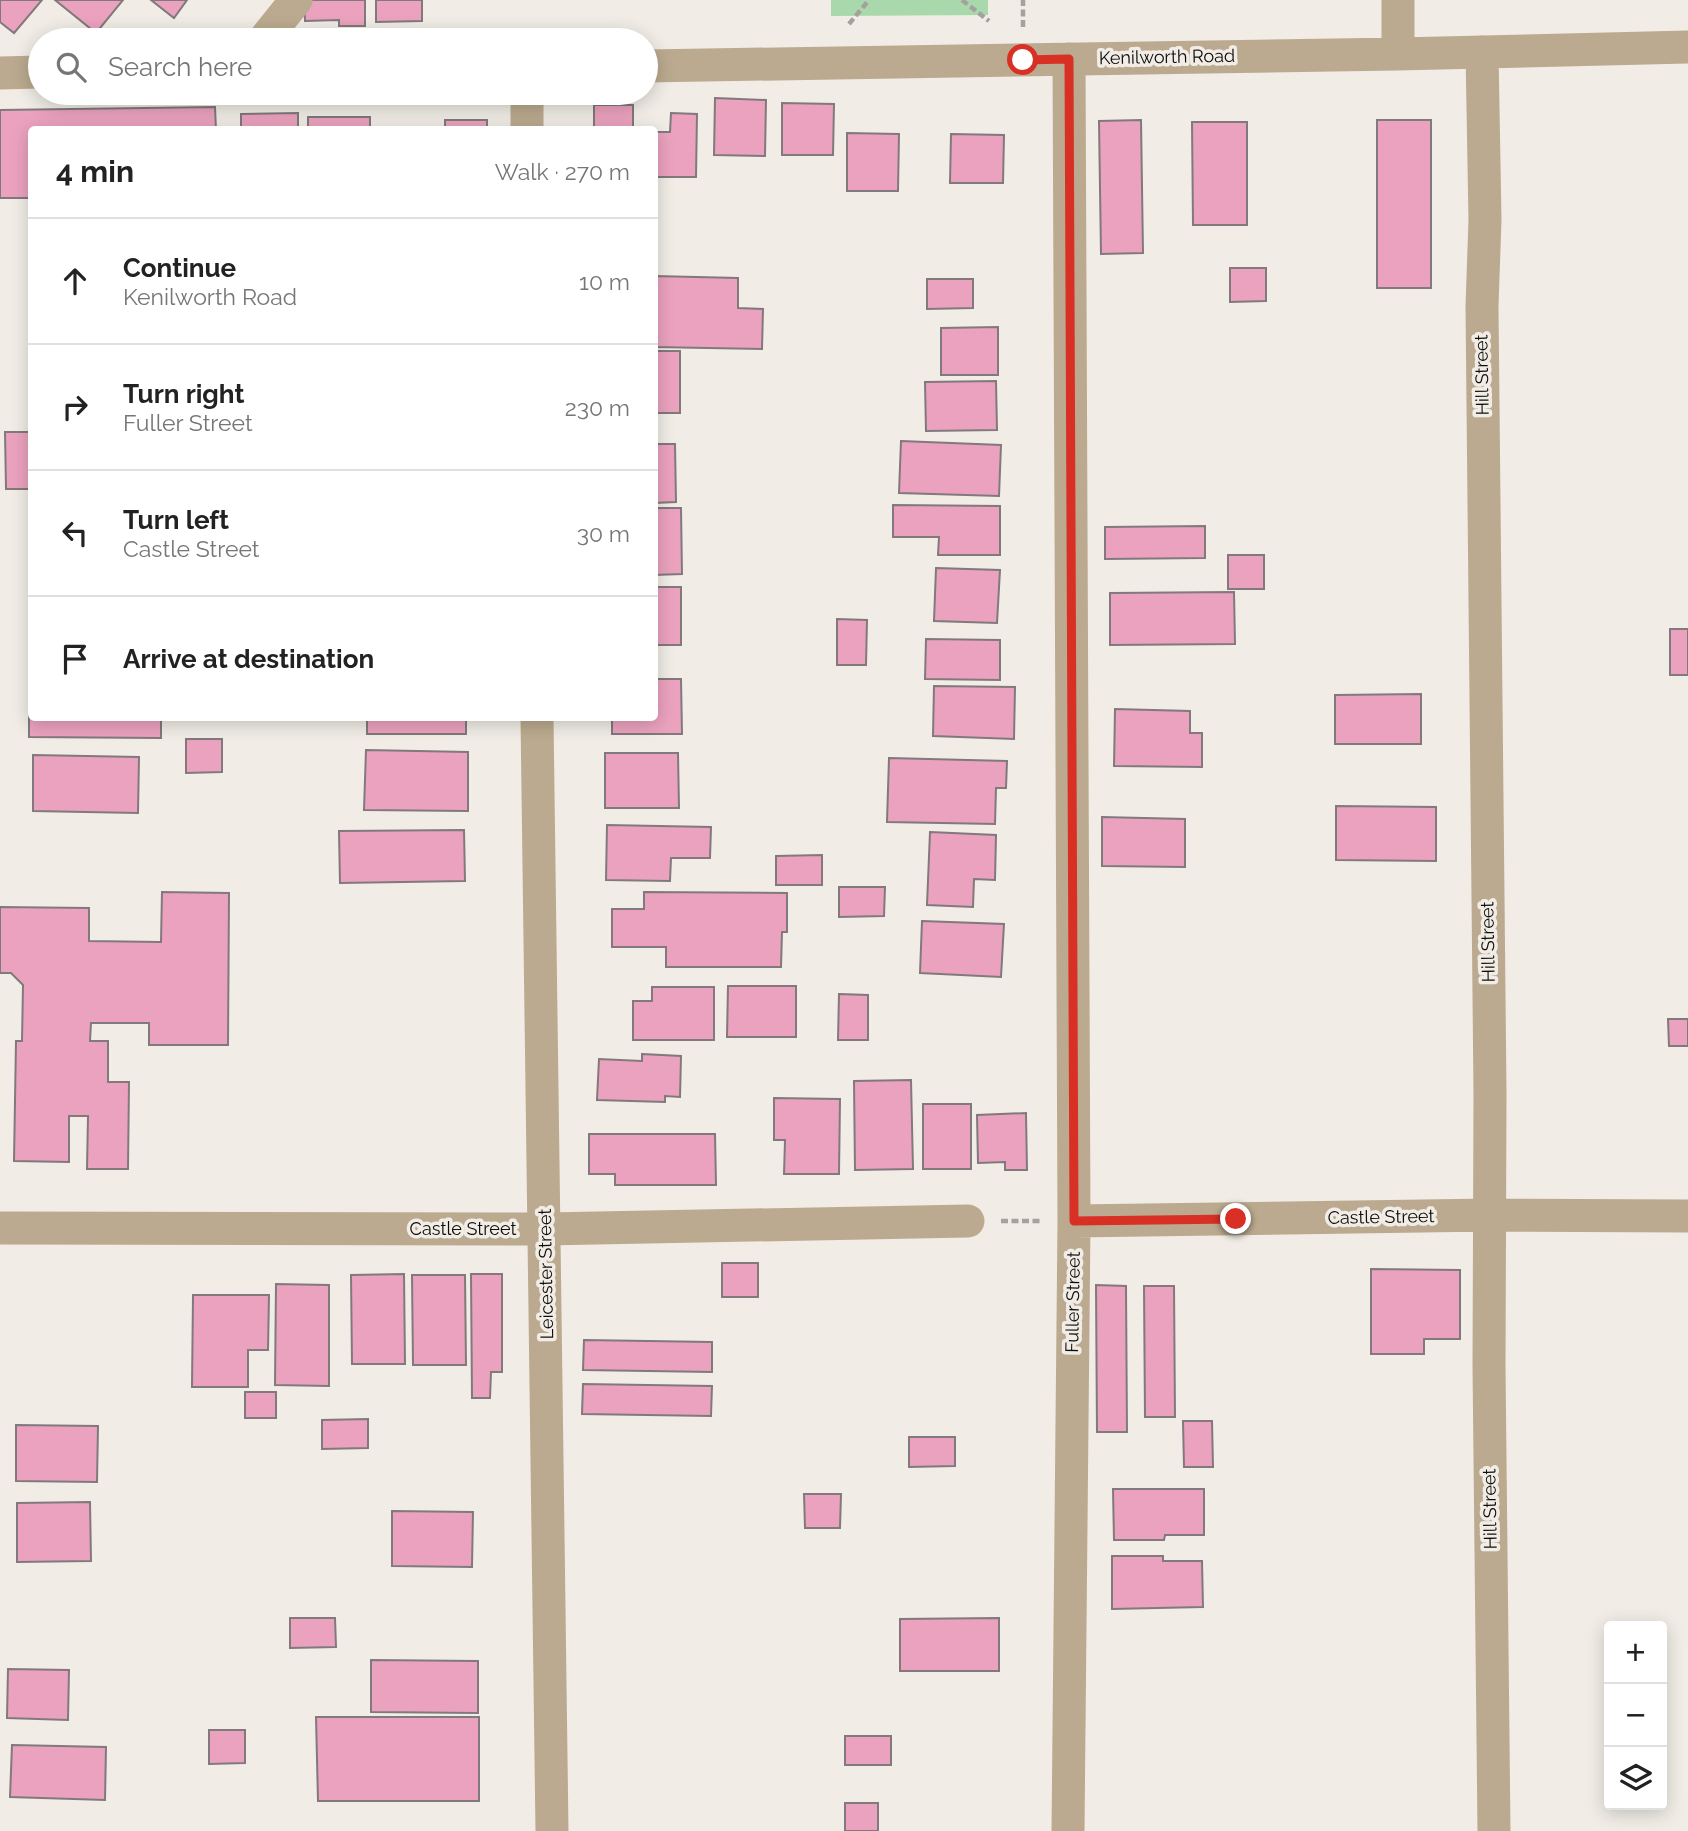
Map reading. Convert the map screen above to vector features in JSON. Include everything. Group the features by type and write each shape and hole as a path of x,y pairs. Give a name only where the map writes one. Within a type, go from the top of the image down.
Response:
{"street":[{"path":"274,28 296,0"},
{"path":"1398,0 1398,54"},
{"name":"Kenilworth Road","path":"658,66 1688,47"},
{"name":"Hill Street","path":"1482,52 1494,1831"},
{"name":"Fuller Street","path":"1068,1831 1074,1221 1069,59"},
{"path":"0,72 28,72"},
{"path":"527,105 527,126"},
{"name":"Leicester Street","path":"537,721 552,1831"},
{"name":"Castle Street","path":"1074,1221 1490,1215 1688,1216"},
{"name":"Castle Street","path":"0,1228 545,1229 968,1220"}],"path":[{"path":"849,24 869,0"},
{"path":"962,0 989,21"},
{"path":"968,1220 1074,1221"}],"green space":[{"path":"831,0 988,0 988,15 831,16"}],"building":[{"path":"0,0 42,0 14,33 0,22"},
{"path":"55,0 123,0 100,28 90,28"},
{"path":"151,0 187,0 174,18"},
{"path":"304,0 365,0 365,26 339,26 339,20 305,21"},
{"path":"376,0 422,0 422,21 376,22"},
{"path":"715,98 766,100 765,156 714,155"},
{"path":"782,103 834,104 833,155 782,155"},
{"path":"594,105 633,105 633,126 594,126"},
{"path":"215,107 216,126 28,126 28,198 0,198 0,110"},
{"path":"298,113 298,126 241,126 241,114"},
{"path":"671,113 697,114 696,177 658,177 658,132 670,132"},
{"path":"308,117 370,117 370,126 308,126"},
{"path":"445,120 487,120 487,126 445,126"},
{"path":"1141,120 1143,253 1101,254 1099,121"},
{"path":"1377,120 1431,120 1431,288 1377,288"},
{"path":"1192,122 1247,122 1247,225 1193,225"},
{"path":"847,133 899,134 898,191 847,191"},
{"path":"951,134 1004,135 1003,183 950,183"},
{"path":"1230,268 1266,268 1266,301 1230,302"},
{"path":"658,276 738,278 738,308 763,309 762,349 658,347"},
{"path":"927,279 973,279 973,308 927,309"},
{"path":"998,327 998,375 941,375 941,328"},
{"path":"658,351 680,351 680,413 658,413"},
{"path":"996,381 997,430 926,431 925,382"},
{"path":"5,432 28,432 28,489 6,489"},
{"path":"901,441 1001,445 999,496 899,493"},
{"path":"658,444 675,444 676,502 658,503"},
{"path":"893,505 1000,506 1000,555 938,555 939,537 893,537"},
{"path":"658,508 681,508 682,574 658,575"},
{"path":"1205,526 1205,558 1105,559 1105,527"},
{"path":"1228,555 1264,555 1264,589 1228,589"},
{"path":"936,568 1000,570 997,623 934,621"},
{"path":"658,587 681,587 681,645 658,645"},
{"path":"1234,592 1235,644 1110,645 1110,593"},
{"path":"837,619 867,620 866,665 837,665"},
{"path":"1670,629 1688,629 1688,675 1670,675"},
{"path":"926,639 1000,640 1000,680 925,679"},
{"path":"658,679 681,679 682,734 612,734 612,721 658,721"},
{"path":"934,686 1015,687 1014,739 933,736"},
{"path":"1421,694 1421,744 1335,744 1335,695"},
{"path":"1115,709 1190,711 1190,733 1202,733 1202,767 1114,766"},
{"path":"29,721 161,721 161,738 29,737"},
{"path":"367,721 466,721 466,734 367,734"},
{"path":"186,739 222,739 222,772 186,773"},
{"path":"366,750 468,752 468,811 364,810"},
{"path":"605,753 678,753 679,808 605,808"},
{"path":"33,755 139,757 138,813 33,811"},
{"path":"889,758 1007,761 1006,788 996,788 995,824 887,822"},
{"path":"1336,806 1436,807 1436,861 1336,860"},
{"path":"1102,817 1185,819 1185,867 1102,866"},
{"path":"607,825 711,827 710,858 671,858 670,881 606,880"},
{"path":"464,830 465,881 340,883 339,831"},
{"path":"930,832 996,835 995,880 974,879 973,907 927,905"},
{"path":"822,855 822,885 776,885 776,856"},
{"path":"839,887 885,887 884,916 839,917"},
{"path":"162,892 229,893 228,1045 149,1045 149,1023 91,1023 90,1041 108,1041 108,1082 129,1082 128,1169 87,1169 88,1116 69,1116 69,1162 14,1161 16,1041 22,1041 23,985 11,973 0,973 0,907 89,908 89,941 161,942"},
{"path":"644,892 787,893 787,932 782,932 781,967 666,967 666,947 612,947 612,909 644,909"},
{"path":"922,921 1004,924 1001,977 920,973"},
{"path":"728,986 796,986 796,1037 727,1037"},
{"path":"652,987 714,987 714,1040 633,1040 633,1001 652,1001"},
{"path":"839,994 868,995 868,1040 838,1040"},
{"path":"1668,1019 1688,1019 1688,1046 1669,1046"},
{"path":"642,1054 681,1056 680,1097 665,1096 665,1102 597,1100 599,1059 642,1061"},
{"path":"911,1080 913,1169 855,1170 854,1081"},
{"path":"774,1098 840,1099 839,1174 784,1174 785,1140 774,1140"},
{"path":"923,1104 971,1104 971,1169 923,1169"},
{"path":"1026,1113 1027,1170 1005,1170 1005,1162 978,1163 977,1115"},
{"path":"589,1134 715,1134 716,1185 615,1185 615,1174 589,1174"},
{"path":"722,1263 758,1263 758,1297 722,1297"},
{"path":"1371,1269 1460,1270 1460,1339 1424,1339 1424,1354 1371,1354"},
{"path":"404,1274 405,1364 352,1364 351,1275"},
{"path":"471,1274 502,1274 502,1372 491,1372 490,1398 472,1398"},
{"path":"412,1275 465,1275 466,1365 413,1365"},
{"path":"276,1284 329,1285 329,1386 275,1385"},
{"path":"1096,1285 1126,1286 1127,1432 1097,1432"},
{"path":"1144,1286 1174,1286 1175,1417 1145,1417"},
{"path":"193,1295 269,1295 268,1350 248,1350 248,1387 192,1387"},
{"path":"584,1340 712,1342 712,1372 583,1370"},
{"path":"583,1384 712,1386 711,1416 582,1414"},
{"path":"245,1392 276,1392 276,1418 245,1418"},
{"path":"368,1419 368,1448 322,1449 322,1420"},
{"path":"1183,1421 1212,1421 1213,1467 1184,1467"},
{"path":"16,1425 98,1426 97,1482 16,1481"},
{"path":"909,1437 955,1437 955,1466 909,1467"},
{"path":"1113,1489 1204,1489 1204,1535 1165,1535 1164,1540 1114,1540"},
{"path":"804,1494 841,1494 840,1528 805,1528"},
{"path":"90,1502 91,1561 17,1562 17,1503"},
{"path":"392,1511 473,1512 472,1567 392,1566"},
{"path":"1112,1556 1163,1556 1163,1561 1202,1561 1203,1607 1112,1609"},
{"path":"290,1618 335,1618 336,1647 290,1648"},
{"path":"999,1618 999,1671 900,1671 900,1619"},
{"path":"371,1660 478,1661 478,1713 371,1712"},
{"path":"8,1669 69,1670 68,1720 7,1718"},
{"path":"316,1717 479,1717 479,1801 318,1801"},
{"path":"209,1730 245,1730 245,1763 209,1764"},
{"path":"845,1736 891,1736 891,1765 845,1765"},
{"path":"12,1745 106,1747 105,1800 10,1797"},
{"path":"845,1803 878,1803 878,1831 845,1831"}],"route":[{"path":"1023,60 1069,59 1074,1221 1236,1219"}]}
